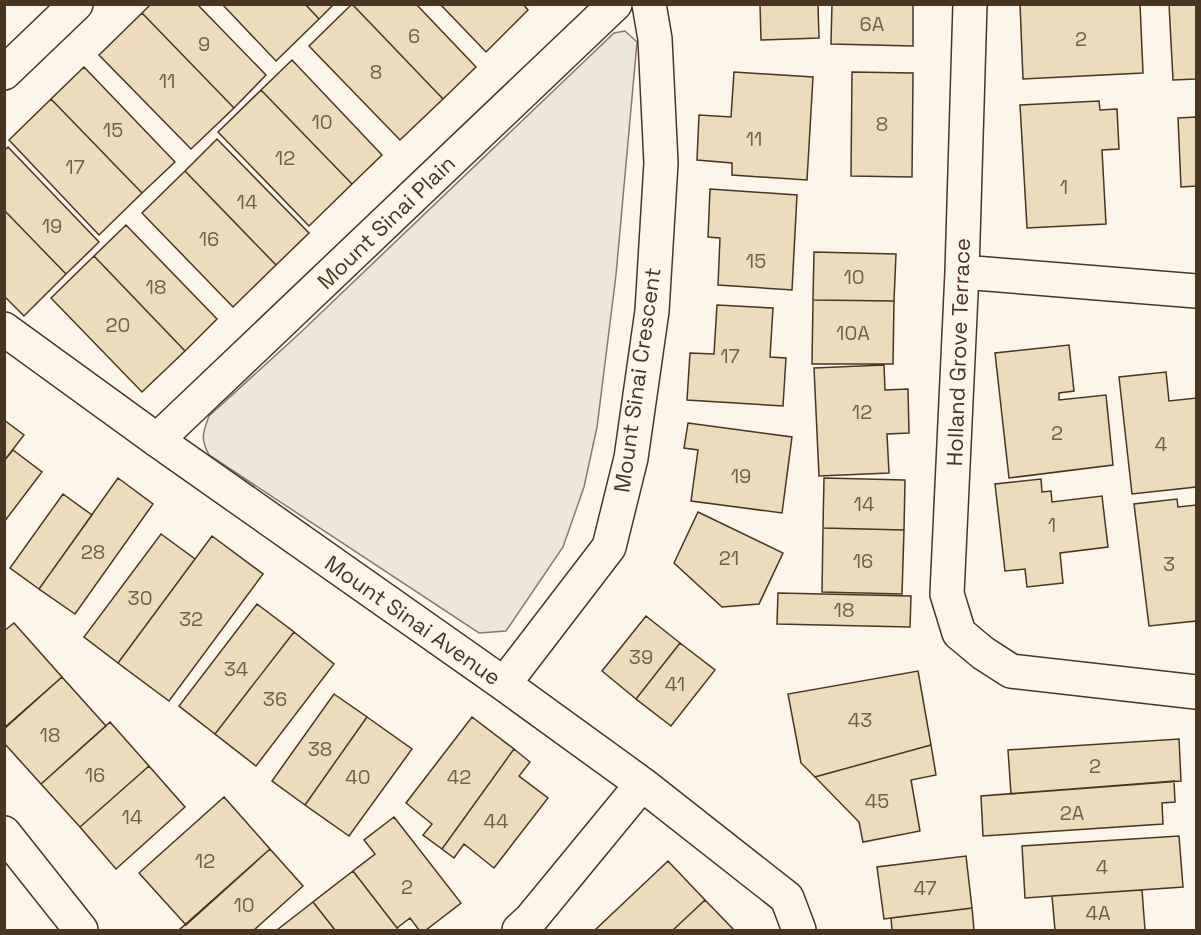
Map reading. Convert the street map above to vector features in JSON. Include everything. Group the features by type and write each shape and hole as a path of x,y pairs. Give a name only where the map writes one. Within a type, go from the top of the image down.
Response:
{"street":[{"path":"4,74 76,4"},
{"name":"Mount Sinai Plain","path":"157,440 615,4"},
{"name":"Mount Sinai Crescent","path":"504,684 609,547 631,458 652,311 661,163 656,39 649,4"},
{"name":"Holland Grove Terrace","path":"970,4 962,272 947,594 959,633 983,653 1011,671 1197,692"},
{"path":"962,272 1197,291"},
{"name":"Mount Sinai Avenue","path":"4,330 642,784 787,898 799,930"},
{"path":"519,930 531,919 642,784"},
{"path":"4,833 81,930"}],"shaded area":[{"path":"625,31 637,42 616,275 597,427 584,487 563,547 506,631 479,633 209,455 203,440 204,431 209,416 300,333 614,33"}],"building":[{"path":"151,4 197,4 266,75 234,108 142,13"},
{"path":"222,4 305,4 319,19 276,61"},
{"path":"305,4 334,4 319,19"},
{"path":"352,4 416,4 476,67 443,99"},
{"path":"352,4 443,99 400,140 309,46"},
{"path":"440,4 523,4 528,10 486,52"},
{"path":"760,4 818,4 819,38 761,40"},
{"path":"832,4 913,4 913,46 831,44"},
{"path":"1020,4 1140,4 1143,73 1023,79"},
{"path":"1169,4 1196,4 1196,79 1173,80"},
{"path":"142,13 234,108 191,149 99,55"},
{"path":"292,60 382,155 352,184 261,90"},
{"path":"84,67 175,162 142,193 51,99"},
{"path":"734,72 813,77 807,180 732,175 732,163 697,160 699,115 731,117"},
{"path":"852,72 913,73 912,177 851,176"},
{"path":"261,90 352,184 309,226 218,132"},
{"path":"51,99 142,193 99,235 9,140"},
{"path":"1099,101 1100,110 1117,109 1119,149 1102,150 1106,224 1027,228 1020,105"},
{"path":"1196,117 1196,186 1181,187 1178,118"},
{"path":"217,139 309,233 276,265 185,171"},
{"path":"8,147 99,242 66,274 4,210 4,151"},
{"path":"185,171 276,265 233,307 142,213"},
{"path":"710,189 797,195 792,290 718,285 720,238 708,237"},
{"path":"4,210 66,274 24,316 4,296"},
{"path":"126,225 217,319 185,351 94,256"},
{"path":"814,252 896,254 894,301 813,300"},
{"path":"94,256 185,351 142,392 51,298"},
{"path":"813,300 894,301 893,364 812,364"},
{"path":"717,305 773,308 770,357 786,358 783,406 687,400 690,353 714,354"},
{"path":"1069,345 1074,391 1059,393 1059,400 1106,395 1113,465 1009,478 995,353"},
{"path":"884,365 885,390 908,389 909,433 887,434 889,473 819,476 814,368"},
{"path":"1166,372 1169,401 1196,398 1196,487 1132,494 1119,377"},
{"path":"4,420 24,435 4,461"},
{"path":"688,423 792,437 782,513 691,501 698,450 684,448"},
{"path":"13,450 42,472 4,522 4,461"},
{"path":"118,478 153,504 75,614 39,589"},
{"path":"824,478 905,480 904,530 823,528"},
{"path":"1041,479 1042,492 1051,491 1052,502 1102,496 1108,547 1060,553 1063,583 1027,587 1025,569 1005,571 995,484"},
{"path":"63,494 92,515 39,589 10,568"},
{"path":"1177,499 1178,507 1196,505 1196,621 1149,626 1134,504"},
{"path":"698,512 783,553 759,604 722,607 674,563"},
{"path":"823,528 904,530 902,594 822,592"},
{"path":"161,534 195,559 118,663 84,637"},
{"path":"212,536 263,574 169,701 118,663"},
{"path":"778,593 911,596 910,627 777,624"},
{"path":"257,604 294,632 215,734 179,706"},
{"path":"646,616 680,643 636,699 602,671"},
{"path":"14,623 62,677 5,728 4,631"},
{"path":"294,632 334,664 256,766 215,734"},
{"path":"680,643 715,670 671,726 636,699"},
{"path":"918,671 931,745 815,777 801,763 788,694"},
{"path":"62,677 106,726 41,784 4,743 4,728"},
{"path":"334,694 367,717 305,805 272,781"},
{"path":"367,717 412,749 349,836 305,805"},
{"path":"472,717 514,749 442,849 423,835 432,824 406,803"},
{"path":"110,722 149,766 80,827 41,784"},
{"path":"1179,739 1181,781 1011,794 1008,750"},
{"path":"931,745 936,775 911,780 920,831 863,842 859,822 815,777"},
{"path":"514,749 530,762 519,776 548,798 494,868 464,844 454,858 442,849"},
{"path":"149,766 185,807 116,869 80,827"},
{"path":"1174,781 1175,802 1162,803 1163,824 983,836 981,796"},
{"path":"224,797 270,849 186,925 139,873"},
{"path":"394,817 461,903 426,930 419,930 410,918 397,928 353,871 375,854 364,840"},
{"path":"1179,836 1183,887 1025,898 1022,846"},
{"path":"270,849 303,886 254,930 179,930"},
{"path":"966,856 972,908 884,919 877,867"},
{"path":"668,861 705,900 673,930 595,930"},
{"path":"353,871 398,930 335,930 313,902"},
{"path":"1142,890 1145,930 1055,930 1052,896"},
{"path":"705,900 734,930 673,930"},
{"path":"313,902 335,930 277,930"},
{"path":"972,908 974,930 892,930 891,918"}]}
